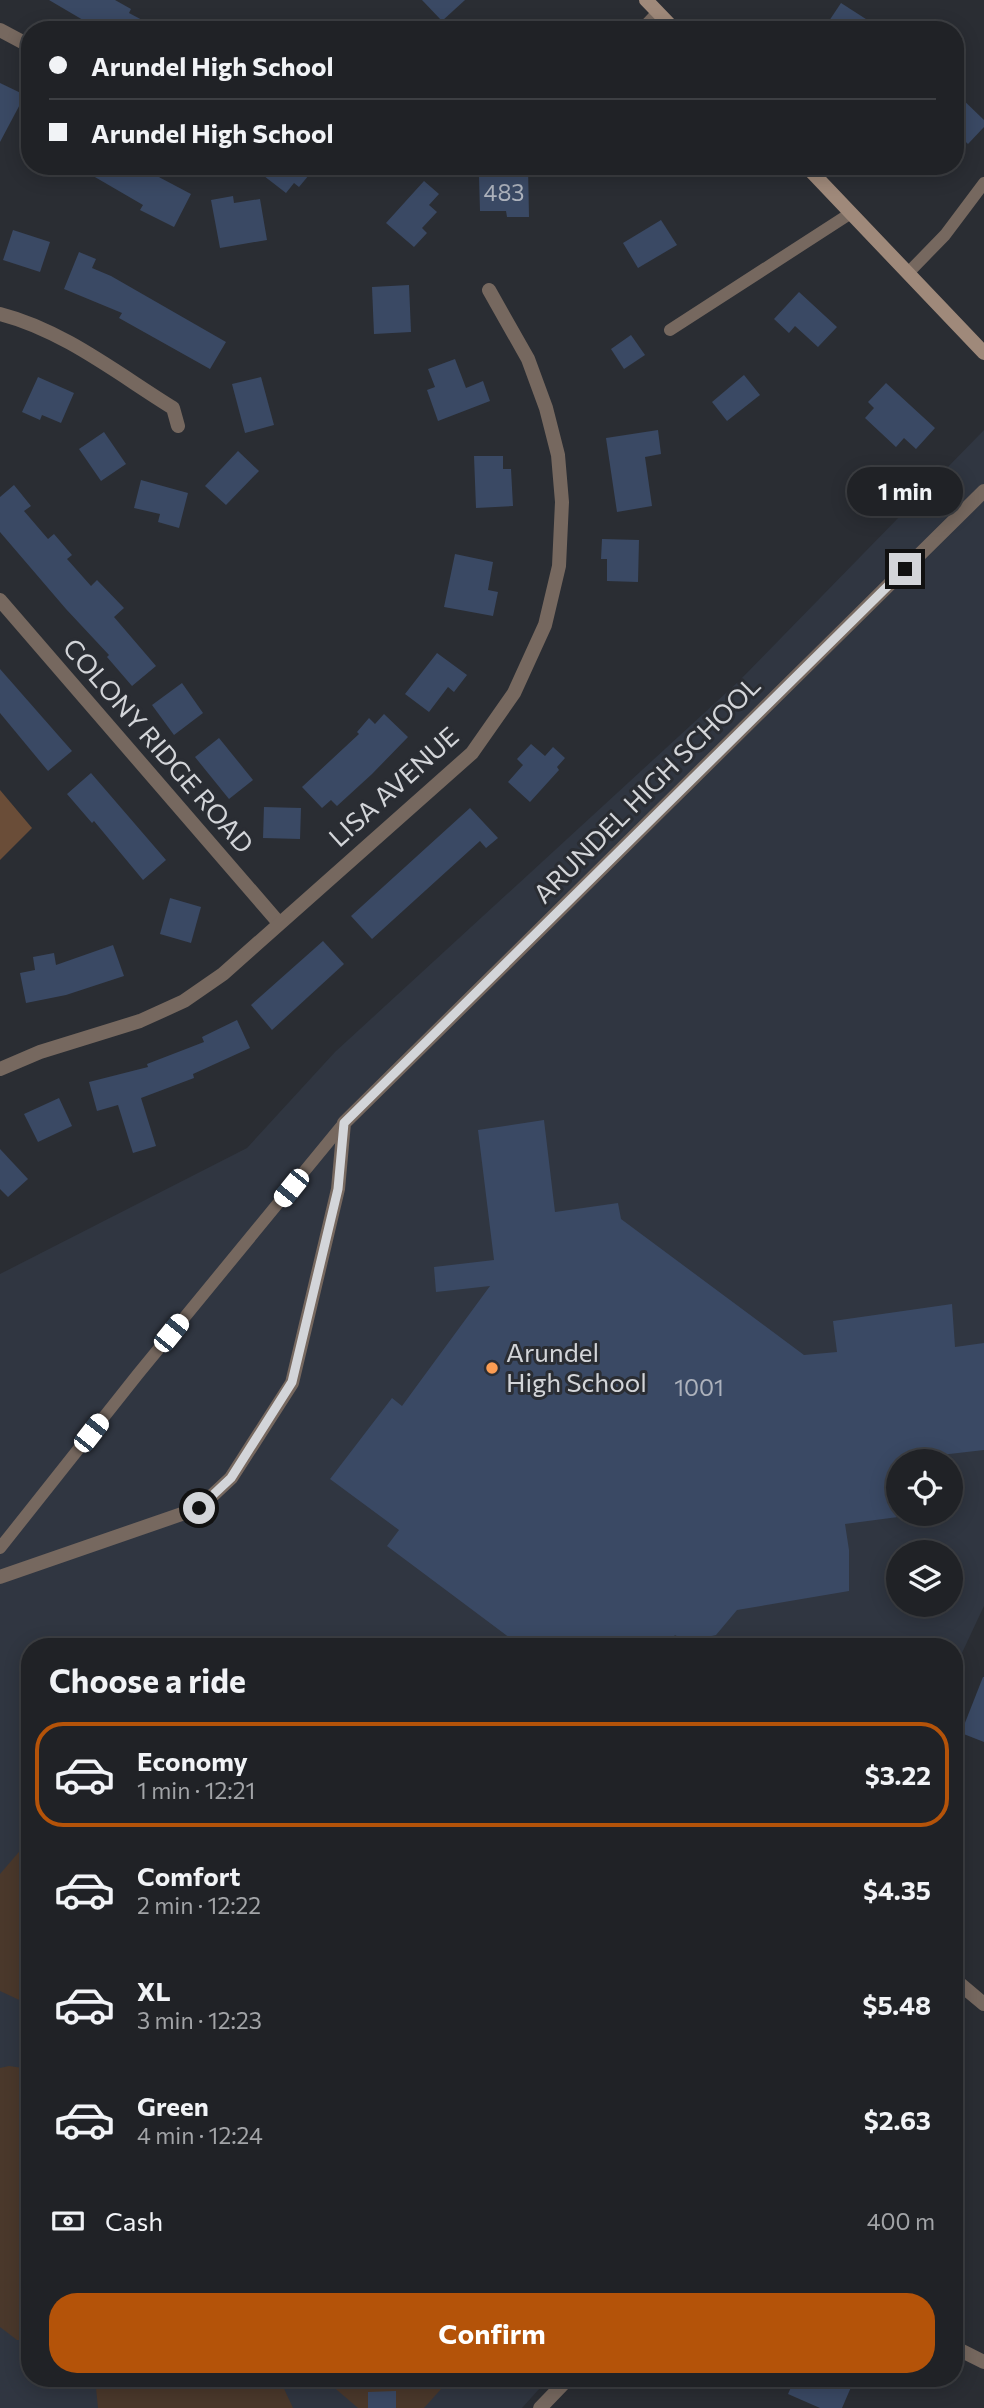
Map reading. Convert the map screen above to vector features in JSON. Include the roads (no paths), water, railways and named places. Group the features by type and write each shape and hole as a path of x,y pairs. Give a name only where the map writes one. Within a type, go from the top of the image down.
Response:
{"main road":[{"path":"646,0 666,21"},
{"path":"814,175 984,353"}],"street":[{"path":"0,30 21,41"},
{"name":"LISA AVENUE","path":"0,1069 40,1052 140,1021 184,1001 223,974 472,753 514,693 545,625 559,566 562,502 558,455 546,408 528,359 489,289"},
{"path":"0,314 24,320 66,342 173,408 178,426"},
{"name":"ARUNDEL HIGH SCHOOL","path":"344,1123 984,491"},
{"name":"COLONY RIDGE ROAD","path":"0,600 279,923"},
{"path":"0,1577 199,1508 231,1478 292,1382 338,1189 344,1123"},
{"path":"963,1986 984,2004"},
{"path":"963,2352 984,2362"},
{"path":"540,2408 560,2387"}],"lane":[{"path":"650,21 658,12"},
{"path":"908,273 945,236 984,183"},
{"path":"670,330 851,214"},
{"name":"ARUNDEL HIGH SCHOOL","path":"0,1548 138,1374 344,1123"}],"place":[{"name":"Arundel High School","path":"492,1368"}]}
